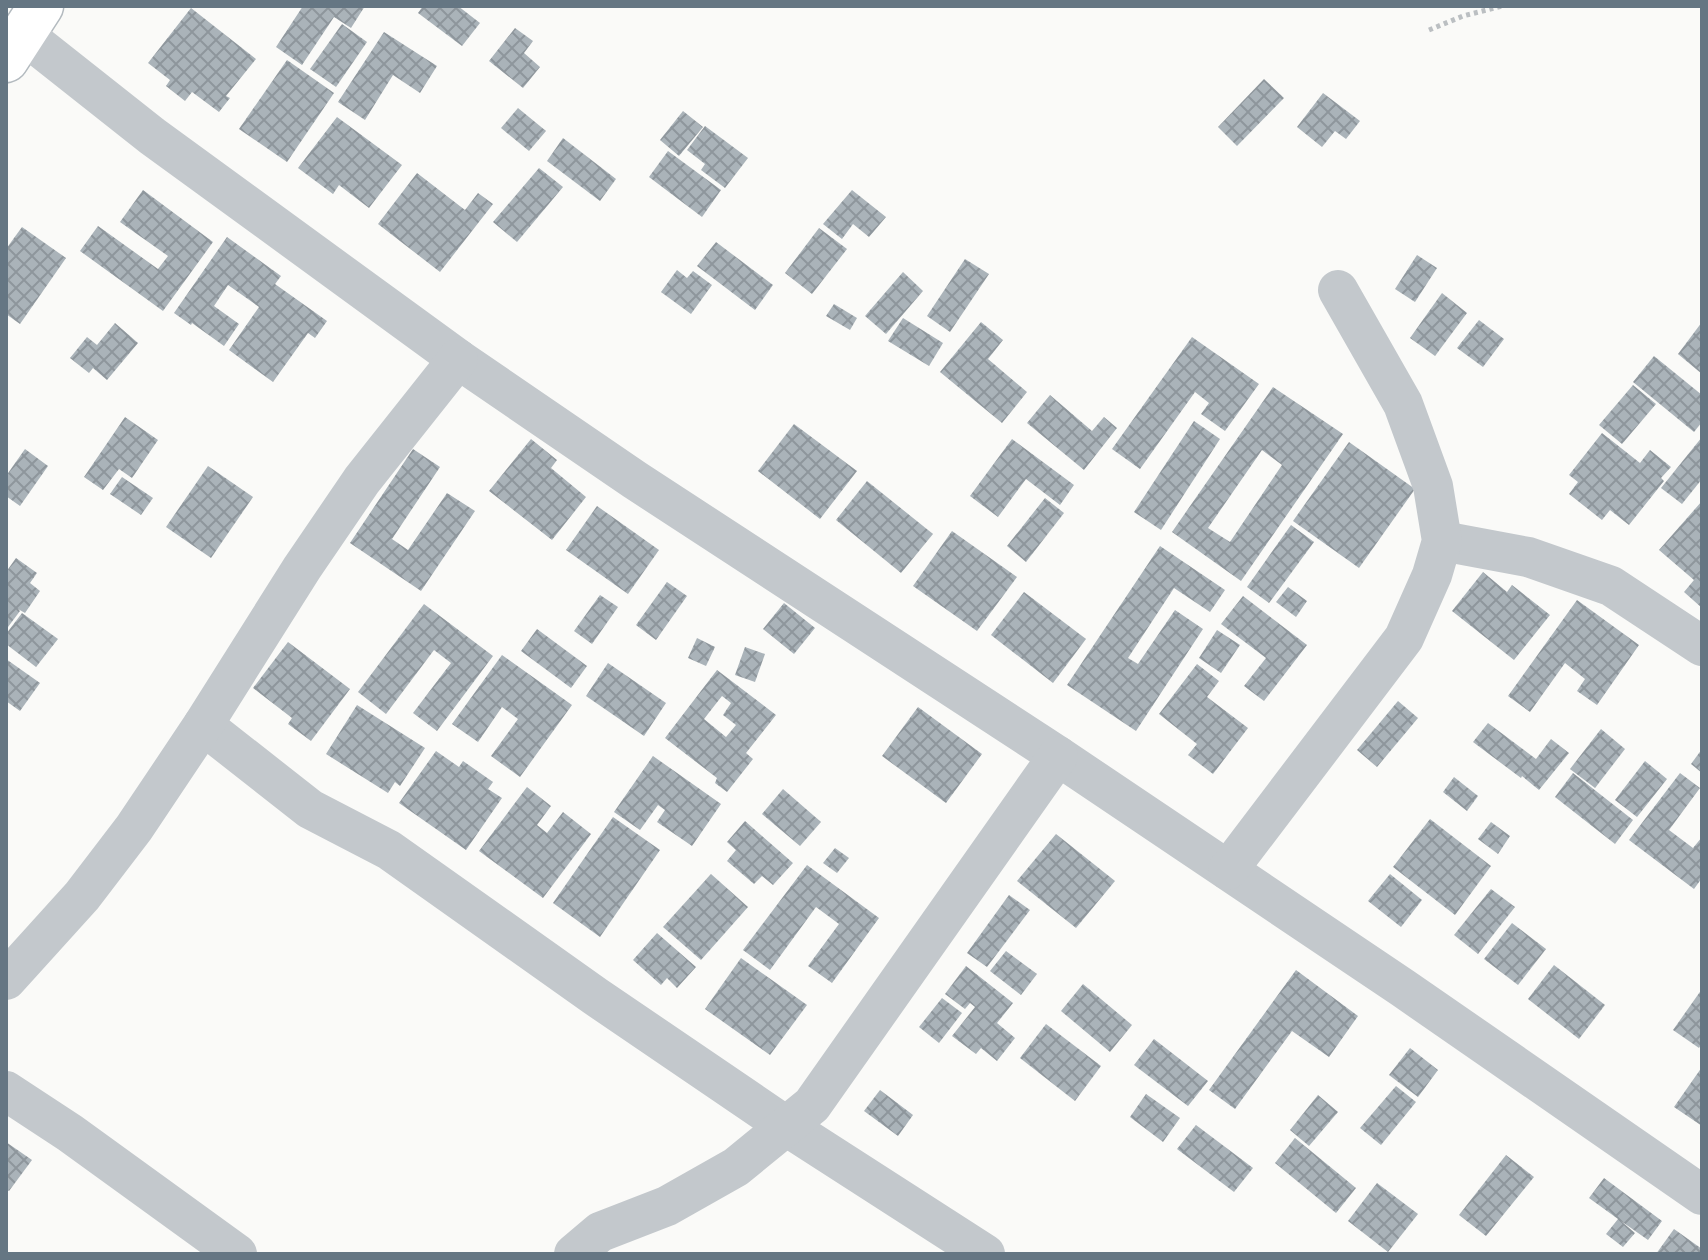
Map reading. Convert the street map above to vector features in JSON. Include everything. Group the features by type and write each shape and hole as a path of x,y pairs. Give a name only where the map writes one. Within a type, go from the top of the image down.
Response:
{"street":[{"path":"23,33 152,136 458,359 635,480 1228,870 1702,1195"},
{"path":"1228,870 1404,638 1432,575 1442,541 1433,486 1403,404 1338,290"},
{"path":"6,980 82,896 134,828 362,480 458,359"},
{"path":"1442,541 1528,557 1611,586 1702,646"},
{"path":"203,725 310,809 389,850 786,1126 985,1254"},
{"path":"574,1254 600,1232 667,1206 736,1167 812,1105 1058,756"},
{"path":"6,1091 70,1133 237,1254"}],"path":[{"path":"1429,30 1463,16 1502,6"}],"building":[{"path":"303,6 365,6 351,28 334,17 302,65 276,47"},
{"path":"423,6 458,6 480,23 462,46 418,13"},
{"path":"191,8 256,59 226,96 230,98 219,112 192,92 185,101 166,86 170,80 148,63"},
{"path":"342,24 367,42 336,87 310,69"},
{"path":"515,28 533,41 524,53 540,67 523,88 489,61"},
{"path":"384,32 437,66 420,93 393,75 365,120 338,102"},
{"path":"287,60 334,93 287,162 239,129"},
{"path":"1264,79 1284,98 1237,146 1218,127"},
{"path":"1323,93 1360,121 1346,139 1335,131 1322,147 1297,127"},
{"path":"518,108 546,131 529,151 501,128"},
{"path":"683,111 703,127 679,156 660,140"},
{"path":"337,117 402,165 369,208 339,185 333,194 298,168"},
{"path":"705,126 748,158 725,188 701,170 705,164 687,150"},
{"path":"563,138 616,179 600,201 547,161"},
{"path":"668,151 721,190 702,217 649,177"},
{"path":"539,168 563,187 517,242 493,222"},
{"path":"417,173 465,210 478,193 493,204 440,272 378,224"},
{"path":"143,190 213,242 163,311 80,251 98,226 158,269 168,256 120,222"},
{"path":"852,190 886,217 869,237 853,224 842,239 823,224"},
{"path":"22,227 66,258 20,324 6,314 6,249"},
{"path":"819,228 847,249 812,294 785,273"},
{"path":"227,237 281,276 275,284 327,321 315,338 308,333 273,382 229,350 259,307 228,285 214,306 239,324 224,346 174,313"},
{"path":"716,242 773,285 755,310 697,266"},
{"path":"1417,255 1437,268 1415,302 1395,289"},
{"path":"965,259 989,274 950,332 927,316"},
{"path":"677,270 687,278 693,271 712,285 691,314 661,292"},
{"path":"903,272 923,291 886,334 865,316"},
{"path":"1442,293 1467,313 1435,356 1410,338"},
{"path":"834,304 857,318 850,330 826,316"},
{"path":"903,318 943,343 929,366 888,341"},
{"path":"1479,320 1504,339 1483,367 1457,348"},
{"path":"981,322 1003,340 988,359 1027,392 1002,423 940,372"},
{"path":"1702,322 1702,374 1678,354"},
{"path":"115,323 138,343 107,380 93,368 89,373 70,358 87,337 97,345"},
{"path":"1192,337 1259,384 1225,431 1201,414 1209,403 1195,392 1140,469 1112,449"},
{"path":"1654,356 1702,395 1702,422 1694,432 1633,382"},
{"path":"1633,385 1656,404 1622,444 1599,425"},
{"path":"1273,387 1343,434 1241,581 1172,532","holes":["1262,450 1282,465 1230,542 1208,528"]},
{"path":"1050,395 1092,431 1104,417 1117,428 1084,470 1027,423"},
{"path":"125,417 158,440 132,478 119,469 103,490 84,477"},
{"path":"1194,421 1220,439 1161,530 1134,512"},
{"path":"794,424 857,471 820,519 758,471"},
{"path":"1602,433 1640,463 1650,450 1671,467 1661,478 1664,481 1629,525 1610,510 1602,520 1569,494 1578,482 1569,475"},
{"path":"1702,437 1702,479 1682,504 1661,488"},
{"path":"531,439 557,460 551,468 586,497 552,540 489,491"},
{"path":"1012,439 1074,485 1060,505 1026,479 998,517 970,496"},
{"path":"1349,442 1415,489 1359,568 1293,521"},
{"path":"25,449 48,466 20,506 6,496 6,476"},
{"path":"413,449 440,467 392,539 408,550 447,493 475,511 421,591 350,543"},
{"path":"208,466 253,497 211,558 166,527"},
{"path":"122,477 153,498 141,515 110,494"},
{"path":"867,481 933,534 901,573 836,520"},
{"path":"1045,498 1064,513 1026,562 1007,546"},
{"path":"1702,501 1702,608 1684,592 1694,580 1659,550"},
{"path":"597,506 659,550 628,594 566,550"},
{"path":"1291,525 1314,542 1269,603 1247,587"},
{"path":"952,531 1017,577 977,631 913,586"},
{"path":"1160,546 1225,590 1210,612 1174,588 1128,658 1138,664 1175,610 1203,629 1136,731 1067,685"},
{"path":"16,558 37,573 30,583 40,591 25,613 18,609 20,611 8,627 6,572"},
{"path":"1483,572 1507,592 1512,585 1550,615 1514,660 1452,611"},
{"path":"667,582 687,596 656,640 636,625"},
{"path":"1288,587 1307,601 1296,617 1276,602"},
{"path":"1024,592 1086,639 1053,683 991,635"},
{"path":"600,595 618,607 592,644 574,631"},
{"path":"1243,596 1307,645 1264,701 1244,686 1266,658 1221,624"},
{"path":"1577,600 1639,645 1597,705 1577,691 1585,679 1565,663 1530,712 1508,696"},
{"path":"784,603 815,628 794,654 763,629"},
{"path":"424,604 493,656 437,731 413,713 451,663 434,650 386,714 358,692"},
{"path":"22,613 58,639 36,667 6,644 6,634"},
{"path":"537,629 587,666 571,688 521,651"},
{"path":"1217,630 1240,645 1221,673 1199,658"},
{"path":"697,638 715,647 706,666 688,658"},
{"path":"288,642 350,689 311,741 288,724 292,718 253,688"},
{"path":"745,647 765,654 755,682 735,675"},
{"path":"502,655 572,705 520,777 491,756 518,719 502,707 478,742 452,724"},
{"path":"6,659 40,683 20,711 6,701"},
{"path":"608,663 666,703 644,736 586,696"},
{"path":"1197,664 1219,681 1207,697 1248,728 1213,774 1188,755 1197,744 1159,714"},
{"path":"717,670 776,715 746,753 753,759 727,792 715,783 717,778 665,738","holes":["722,696 731,703 723,715 736,725 726,737 704,719"]},
{"path":"1398,701 1418,718 1377,767 1357,750"},
{"path":"357,705 425,748 400,786 395,782 388,793 326,754"},
{"path":"918,707 982,754 946,803 882,756"},
{"path":"1488,723 1536,759 1551,739 1569,753 1539,790 1473,742"},
{"path":"1601,729 1625,749 1595,788 1570,769"},
{"path":"1702,749 1702,773 1691,764"},
{"path":"436,751 459,767 463,761 493,782 488,789 502,798 466,850 399,803"},
{"path":"653,756 721,804 692,846 657,822 665,810 658,805 640,830 614,812"},
{"path":"1645,761 1667,779 1637,817 1615,800"},
{"path":"1573,773 1633,820 1615,844 1555,797"},
{"path":"1680,773 1700,788 1669,830 1693,848 1702,837 1702,878 1694,889 1629,840"},
{"path":"1454,777 1478,796 1467,811 1443,792"},
{"path":"527,787 551,806 537,825 547,833 563,812 591,834 543,898 479,851"},
{"path":"783,789 821,822 800,846 762,814"},
{"path":"613,817 660,850 600,937 553,903"},
{"path":"1430,819 1491,866 1455,915 1393,867"},
{"path":"745,821 793,863 773,885 762,876 754,884 727,861 736,850 727,842"},
{"path":"1491,822 1510,836 1498,854 1478,839"},
{"path":"1056,834 1115,881 1076,928 1017,881"},
{"path":"835,848 849,858 837,873 823,863"},
{"path":"807,865 879,918 832,983 808,966 839,924 816,907 770,970 743,950"},
{"path":"711,874 748,907 701,960 663,927"},
{"path":"1390,874 1422,900 1401,927 1368,901"},
{"path":"1491,889 1515,907 1478,954 1454,935"},
{"path":"1009,895 1030,910 987,967 967,953"},
{"path":"1512,923 1546,949 1518,985 1484,959"},
{"path":"657,933 696,967 677,988 667,978 661,985 633,960"},
{"path":"1006,951 1037,974 1021,995 990,971"},
{"path":"741,958 807,1005 770,1055 705,1009"},
{"path":"1554,965 1605,1005 1579,1039 1528,999"},
{"path":"966,966 1013,1003 997,1023 1015,1038 997,1061 981,1048 976,1054 952,1036 975,1007 970,1003 965,1009 945,994"},
{"path":"1296,970 1358,1016 1329,1057 1292,1031 1235,1109 1209,1090"},
{"path":"1083,984 1132,1025 1110,1052 1061,1011"},
{"path":"1702,989 1702,1043 1699,1048 1673,1030"},
{"path":"942,998 962,1013 939,1043 919,1027"},
{"path":"1046,1024 1101,1066 1075,1101 1020,1058"},
{"path":"1154,1039 1208,1081 1188,1106 1134,1065"},
{"path":"1410,1048 1438,1070 1418,1097 1389,1075"},
{"path":"1702,1067 1702,1126 1674,1107"},
{"path":"1396,1086 1416,1102 1381,1145 1360,1128"},
{"path":"880,1090 913,1115 898,1136 864,1111"},
{"path":"1146,1094 1180,1118 1163,1142 1130,1117"},
{"path":"1318,1095 1338,1112 1309,1146 1290,1130"},
{"path":"1196,1125 1253,1168 1234,1192 1177,1149"},
{"path":"1295,1138 1356,1188 1336,1213 1275,1163"},
{"path":"6,1142 32,1160 9,1191 6,1189"},
{"path":"1506,1155 1534,1177 1486,1236 1459,1215"},
{"path":"1604,1178 1662,1221 1648,1240 1621,1221 1635,1233 1623,1247 1606,1234 1618,1219 1589,1198"},
{"path":"1377,1183 1418,1214 1388,1252 1348,1221"},
{"path":"1674,1229 1702,1249 1702,1254 1656,1254"}]}
